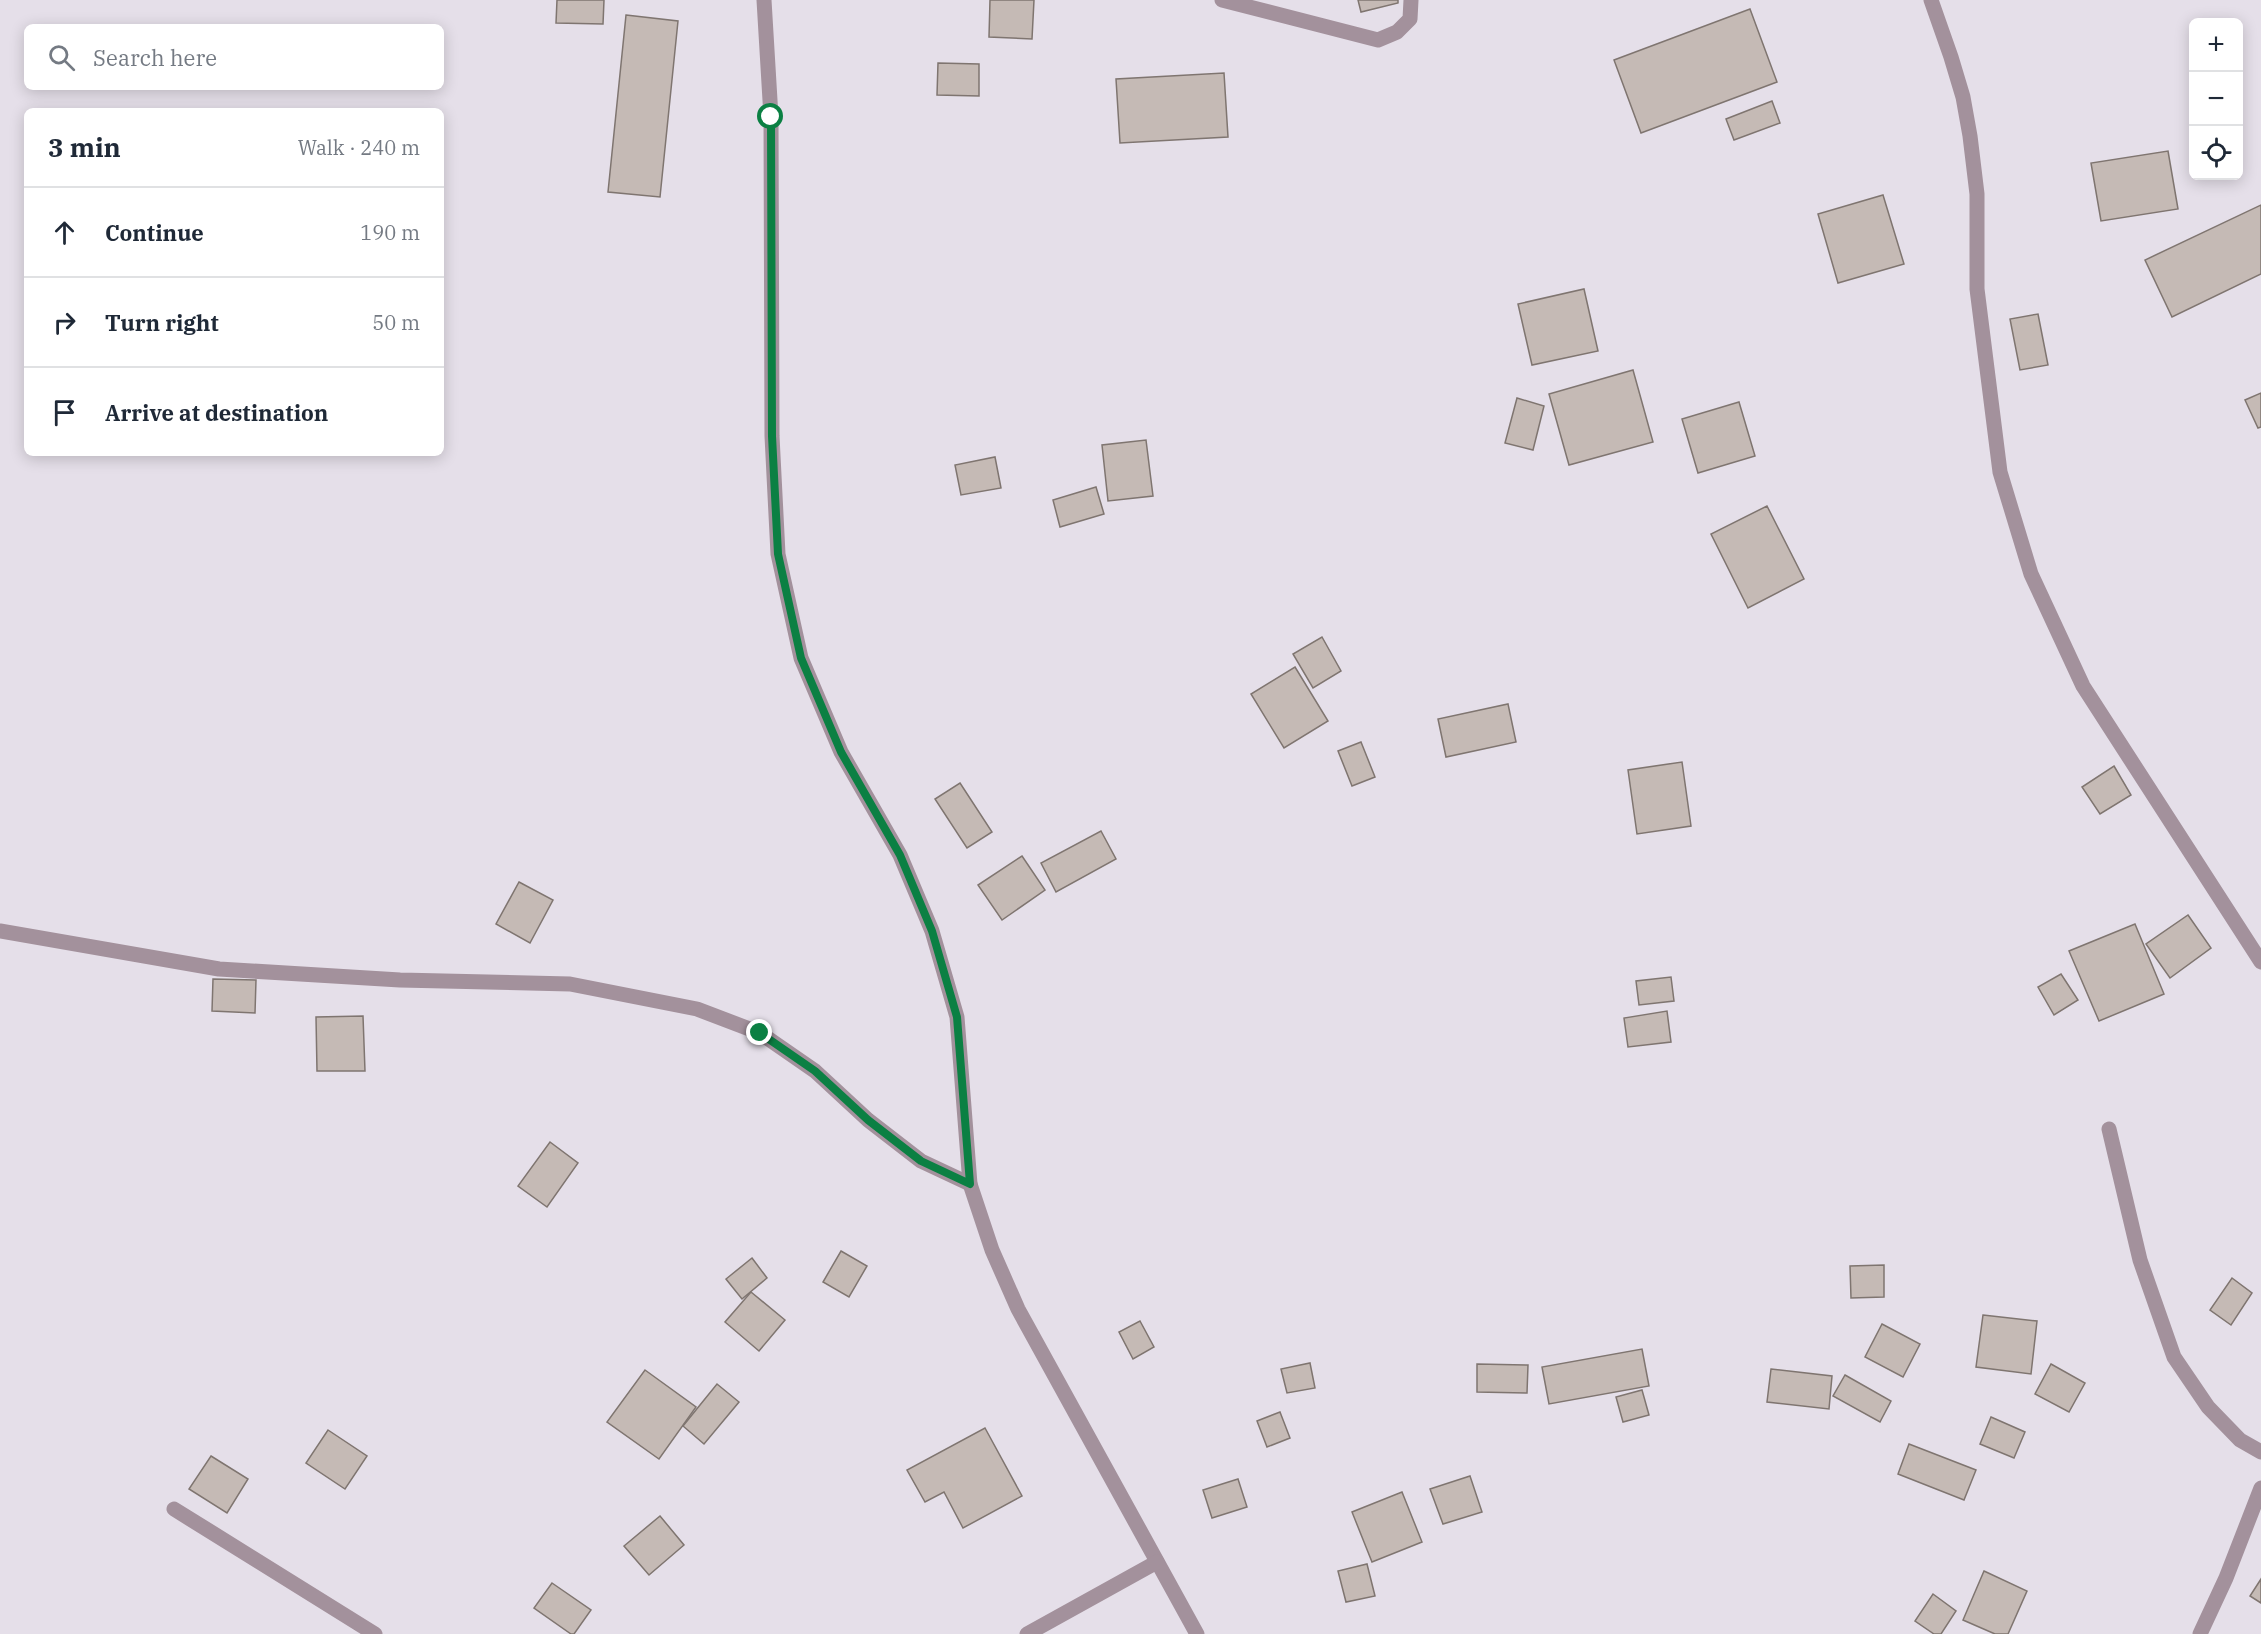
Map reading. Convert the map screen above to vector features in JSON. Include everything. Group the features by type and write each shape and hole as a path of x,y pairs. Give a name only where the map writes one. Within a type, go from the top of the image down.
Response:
{"street":[{"path":"764,0 771,117 772,436 778,554 801,658 841,752 900,855 932,931 957,1017 970,1184 992,1250 1018,1309 1197,1634"},
{"path":"1222,0 1378,40 1397,32 1410,19 1411,0"},
{"path":"1932,0 1963,97 1970,136 1977,194 1977,289 2000,472 2031,574 2083,686 2261,962"},
{"path":"0,932 219,969 400,980 570,984 697,1009 760,1033 815,1071 868,1120 921,1161 970,1184"},
{"path":"2109,1130 2140,1260 2174,1357 2208,1407 2240,1440 2261,1452"},
{"path":"2200,1634 2226,1578 2261,1488"},
{"path":"174,1509 375,1634"},
{"path":"1027,1634 1157,1562"}],"building":[{"path":"557,0 604,0 603,24 556,23"},
{"path":"990,0 1034,0 1032,39 989,37"},
{"path":"1358,0 1398,0 1398,3 1361,12"},
{"path":"1750,9 1777,82 1641,133 1614,60"},
{"path":"626,15 678,21 660,197 608,192"},
{"path":"938,63 979,64 979,96 937,95"},
{"path":"1224,73 1228,137 1120,143 1116,79"},
{"path":"1772,101 1780,123 1734,140 1726,119"},
{"path":"2168,151 2178,209 2101,221 2091,163"},
{"path":"1883,195 1904,264 1838,283 1818,214"},
{"path":"2261,205 2261,274 2172,317 2145,260"},
{"path":"1584,289 1598,351 1532,365 1518,304"},
{"path":"2038,314 2048,365 2020,370 2010,319"},
{"path":"1633,370 1653,442 1569,465 1549,394"},
{"path":"2261,393 2261,427 2258,428 2245,400"},
{"path":"1517,398 1544,406 1533,450 1505,443"},
{"path":"1739,402 1755,456 1698,473 1682,419"},
{"path":"1146,440 1153,496 1108,501 1102,445"},
{"path":"995,457 1001,488 961,495 955,465"},
{"path":"1096,487 1104,514 1060,527 1053,500"},
{"path":"1767,506 1804,579 1748,608 1711,534"},
{"path":"1322,637 1341,671 1313,688 1293,654"},
{"path":"1295,667 1328,721 1284,748 1251,694"},
{"path":"1508,704 1516,742 1446,757 1438,719"},
{"path":"1361,742 1375,777 1352,786 1338,751"},
{"path":"1682,762 1691,826 1637,834 1628,770"},
{"path":"2114,766 2131,795 2100,814 2082,787"},
{"path":"960,783 992,832 967,848 935,799"},
{"path":"1101,831 1116,859 1056,892 1041,863"},
{"path":"1022,856 1045,890 1002,920 978,885"},
{"path":"519,882 553,900 530,943 496,924"},
{"path":"2188,915 2211,948 2170,978 2146,944"},
{"path":"2135,924 2164,994 2099,1021 2069,951"},
{"path":"2061,974 2078,1000 2054,1015 2038,987"},
{"path":"1671,977 1674,1001 1639,1005 1636,981"},
{"path":"213,979 256,980 255,1013 212,1011"},
{"path":"1667,1011 1671,1042 1628,1047 1624,1018"},
{"path":"363,1016 365,1071 317,1071 316,1017"},
{"path":"550,1142 578,1163 547,1207 518,1186"},
{"path":"841,1251 867,1266 849,1297 823,1282"},
{"path":"752,1258 767,1278 742,1299 726,1279"},
{"path":"1884,1265 1884,1297 1851,1298 1850,1266"},
{"path":"2232,1278 2252,1293 2231,1325 2210,1310"},
{"path":"751,1292 785,1320 759,1351 725,1322"},
{"path":"1983,1315 2037,1321 2031,1374 1976,1367"},
{"path":"1140,1321 1154,1347 1133,1359 1119,1332"},
{"path":"1882,1324 1920,1344 1903,1377 1865,1357"},
{"path":"1642,1349 1649,1386 1549,1404 1542,1367"},
{"path":"1310,1363 1315,1388 1287,1393 1281,1369"},
{"path":"1477,1364 1528,1365 1527,1393 1477,1392"},
{"path":"2051,1364 2085,1383 2069,1412 2035,1394"},
{"path":"1771,1369 1832,1376 1829,1409 1767,1402"},
{"path":"645,1370 696,1407 659,1459 607,1422"},
{"path":"1845,1375 1891,1401 1880,1422 1833,1396"},
{"path":"717,1384 739,1402 704,1444 683,1426"},
{"path":"1642,1390 1649,1415 1623,1422 1616,1397"},
{"path":"1280,1412 1290,1438 1267,1447 1257,1421"},
{"path":"1991,1417 2025,1432 2014,1458 1980,1444"},
{"path":"985,1428 1022,1496 963,1528 944,1492 925,1502 907,1470"},
{"path":"328,1430 367,1456 345,1489 306,1463"},
{"path":"1909,1444 1976,1470 1964,1500 1898,1474"},
{"path":"211,1456 248,1479 227,1513 189,1489"},
{"path":"1470,1476 1482,1512 1443,1524 1430,1489"},
{"path":"1238,1479 1247,1507 1212,1518 1203,1490"},
{"path":"1402,1492 1422,1542 1372,1562 1352,1512"},
{"path":"660,1516 684,1545 649,1575 624,1546"},
{"path":"1367,1564 1375,1596 1346,1602 1338,1571"},
{"path":"1984,1571 2027,1591 2008,1634 1995,1634 1963,1620"},
{"path":"2261,1579 2261,1603 2250,1596"},
{"path":"552,1583 591,1610 574,1634 534,1608"},
{"path":"1933,1594 1956,1611 1941,1634 1934,1634 1915,1621"}],"route":[{"path":"760,1033 815,1071 868,1120 921,1161 970,1184 957,1017 932,931 900,855 841,752 801,658 778,554 772,436 771,117"}]}
